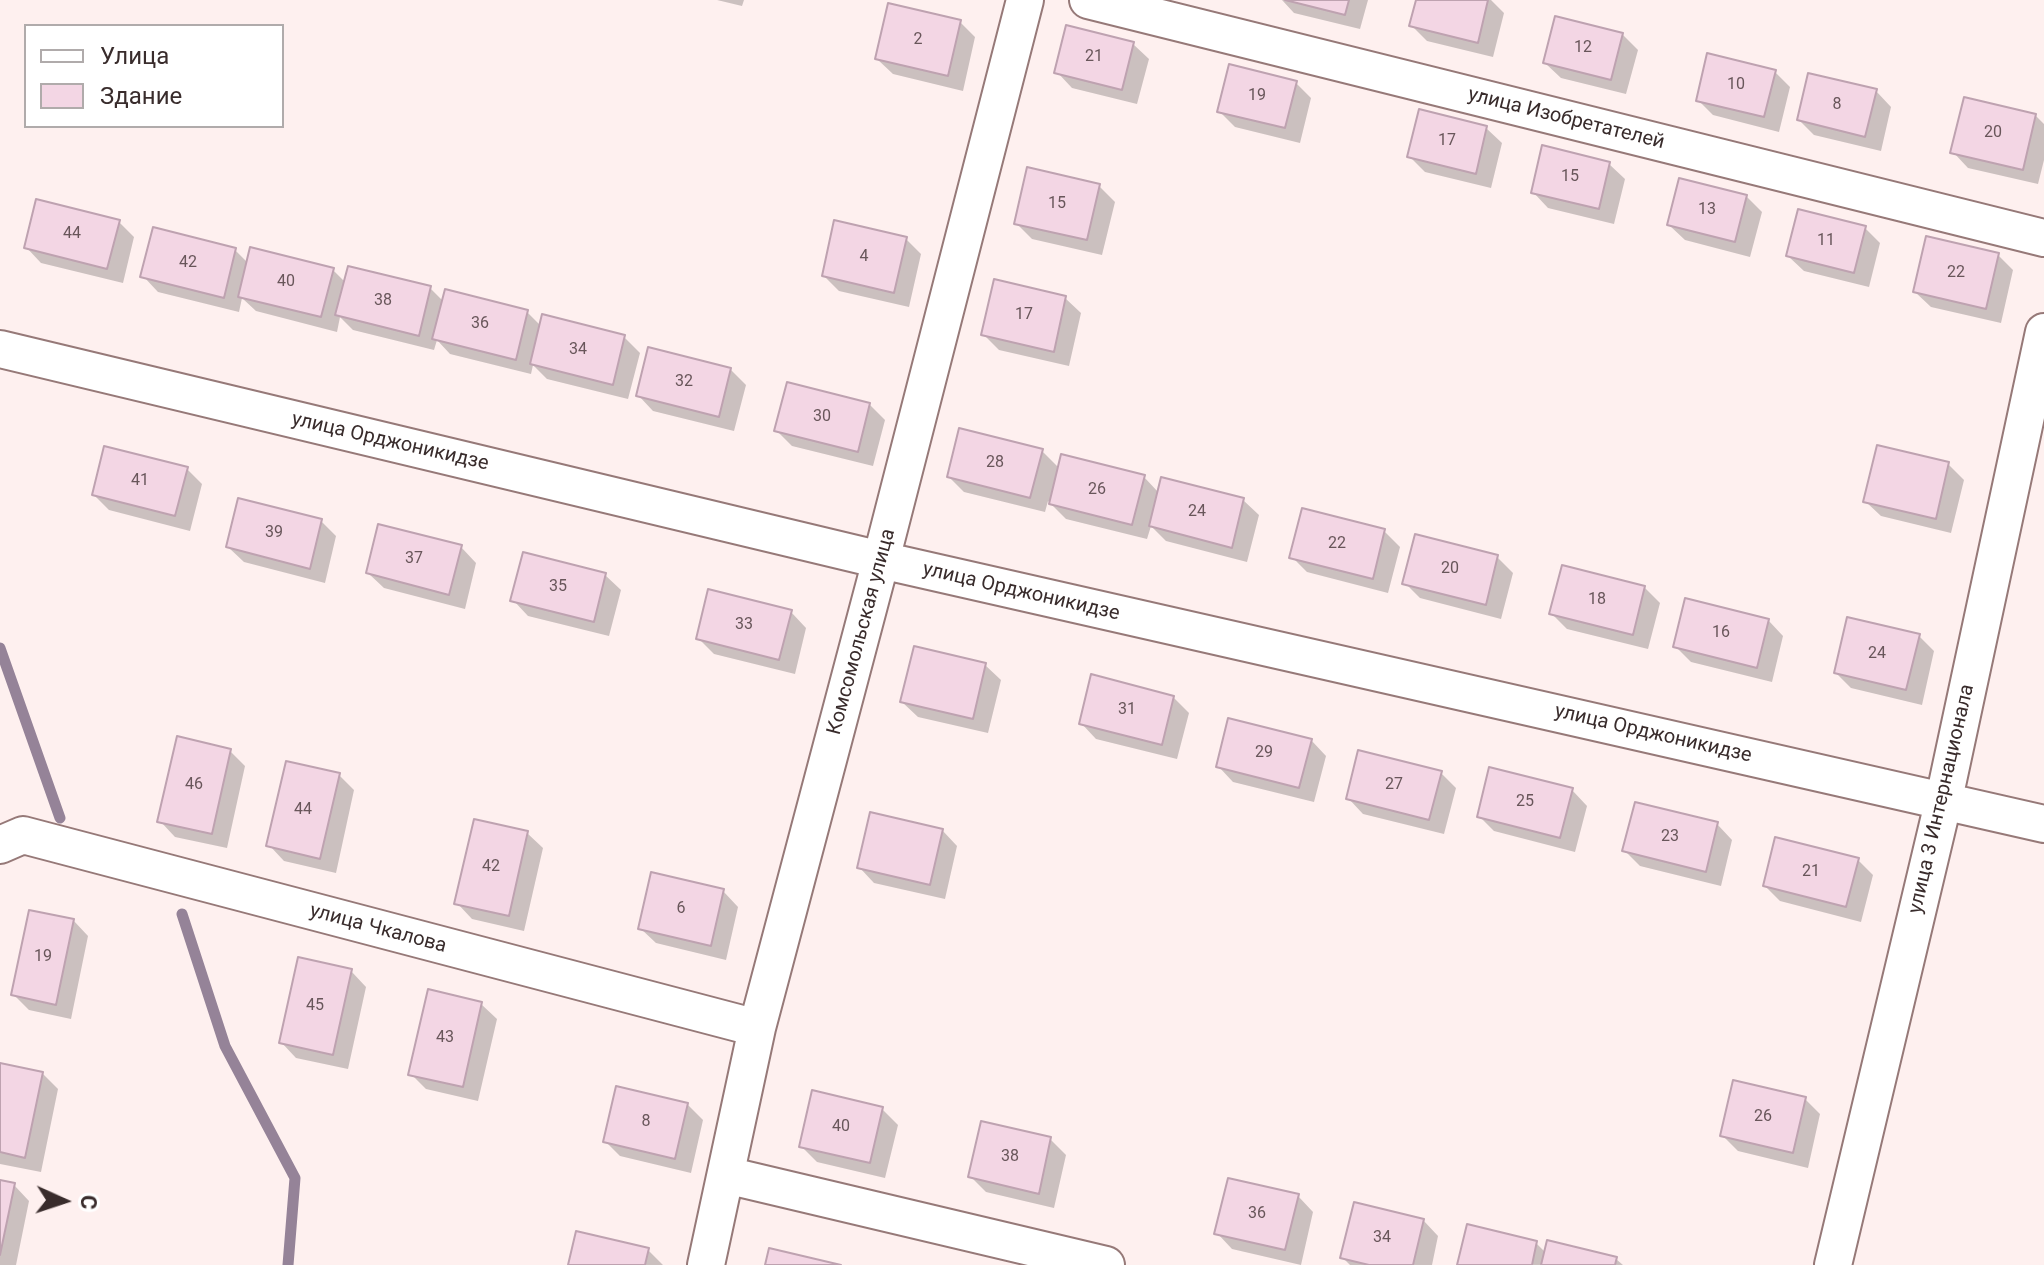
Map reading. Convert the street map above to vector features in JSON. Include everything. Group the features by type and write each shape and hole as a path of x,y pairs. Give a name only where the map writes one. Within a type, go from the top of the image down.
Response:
{"street":[{"name":"Комсомольская улица","path":"706,1265 757,1028 1025,0"},
{"name":"улица Изобретателей","path":"1088,0 2044,238"},
{"name":"улица 3 Интернационала","path":"1833,1265 1944,799 2044,332"},
{"name":"улица Орджоникидзе","path":"0,349 881,560 2044,824"},
{"name":"улица Чкалова","path":"0,845 23,835 757,1028"},
{"path":"726,1175 1106,1265"}],"building":[{"path":"1285,0 1349,0 1345,15"},
{"path":"1416,0 1488,0 1478,43 1409,26"},
{"path":"888,3 961,20 948,76 875,59"},
{"path":"1555,16 1623,33 1611,80 1543,63"},
{"path":"1066,25 1134,42 1122,90 1054,73"},
{"path":"1707,53 1776,70 1764,117 1696,101"},
{"path":"1229,64 1297,81 1285,128 1217,112"},
{"path":"1808,73 1877,89 1865,137 1797,120"},
{"path":"1964,97 2036,114 2023,170 1950,153"},
{"path":"1419,109 1487,126 1476,174 1407,157"},
{"path":"1542,145 1610,162 1599,209 1531,193"},
{"path":"1027,167 1100,184 1087,240 1014,224"},
{"path":"1679,178 1747,195 1735,242 1667,225"},
{"path":"36,199 120,220 107,269 24,248"},
{"path":"1798,209 1866,226 1854,273 1786,256"},
{"path":"834,220 907,237 894,293 822,276"},
{"path":"153,227 236,248 224,298 140,277"},
{"path":"1926,236 1999,253 1986,309 1913,292"},
{"path":"250,247 334,268 321,317 238,297"},
{"path":"348,266 431,286 419,336 335,315"},
{"path":"994,279 1066,296 1054,352 981,335"},
{"path":"445,289 528,310 516,360 432,339"},
{"path":"542,314 625,335 613,385 530,364"},
{"path":"648,347 731,368 719,417 636,396"},
{"path":"787,382 870,403 858,452 774,431"},
{"path":"959,428 1043,449 1030,498 947,477"},
{"path":"1877,445 1949,462 1936,519 1863,502"},
{"path":"104,446 188,467 175,516 92,495"},
{"path":"1061,454 1145,475 1132,525 1049,504"},
{"path":"1161,477 1244,498 1232,548 1149,526"},
{"path":"238,498 322,519 310,569 226,547"},
{"path":"1302,508 1385,529 1373,579 1289,558"},
{"path":"378,524 462,545 449,595 366,573"},
{"path":"1415,534 1498,555 1486,605 1402,584"},
{"path":"523,552 606,573 594,622 510,601"},
{"path":"1562,565 1645,586 1633,635 1549,614"},
{"path":"708,589 792,610 779,660 696,639"},
{"path":"1685,598 1769,619 1757,668 1673,647"},
{"path":"1847,617 1920,634 1906,690 1834,673"},
{"path":"914,646 986,663 973,719 900,702"},
{"path":"1091,674 1174,696 1162,745 1079,724"},
{"path":"1228,718 1312,739 1299,788 1216,767"},
{"path":"177,736 231,749 212,834 157,822"},
{"path":"1358,750 1442,771 1429,820 1346,799"},
{"path":"286,761 340,773 320,859 266,846"},
{"path":"1489,767 1573,788 1560,838 1477,817"},
{"path":"1635,802 1718,822 1706,872 1622,851"},
{"path":"870,812 943,829 930,885 857,868"},
{"path":"474,819 528,831 509,916 454,904"},
{"path":"1775,837 1859,858 1846,907 1763,886"},
{"path":"651,872 724,889 711,946 638,929"},
{"path":"29,910 74,919 56,1005 11,995"},
{"path":"298,957 352,969 333,1055 279,1043"},
{"path":"428,989 482,1002 463,1087 408,1075"},
{"path":"0,1063 43,1072 25,1158 0,1152"},
{"path":"1733,1080 1806,1097 1793,1153 1720,1136"},
{"path":"616,1086 688,1103 675,1159 603,1142"},
{"path":"812,1090 883,1107 870,1163 799,1147"},
{"path":"981,1121 1051,1137 1039,1194 968,1177"},
{"path":"1228,1178 1299,1194 1285,1250 1214,1234"},
{"path":"0,1180 15,1183 0,1255"},
{"path":"1354,1202 1424,1219 1413,1265 1369,1265 1340,1258"},
{"path":"1467,1224 1537,1241 1532,1265 1457,1265"},
{"path":"576,1231 649,1248 645,1265 568,1265"},
{"path":"1547,1240 1617,1257 1615,1265 1541,1265"},
{"path":"769,1248 841,1265 765,1265"}],"waterway":[{"path":"0,648 60,818"},
{"path":"182,914 225,1046 295,1178 288,1265"}]}
